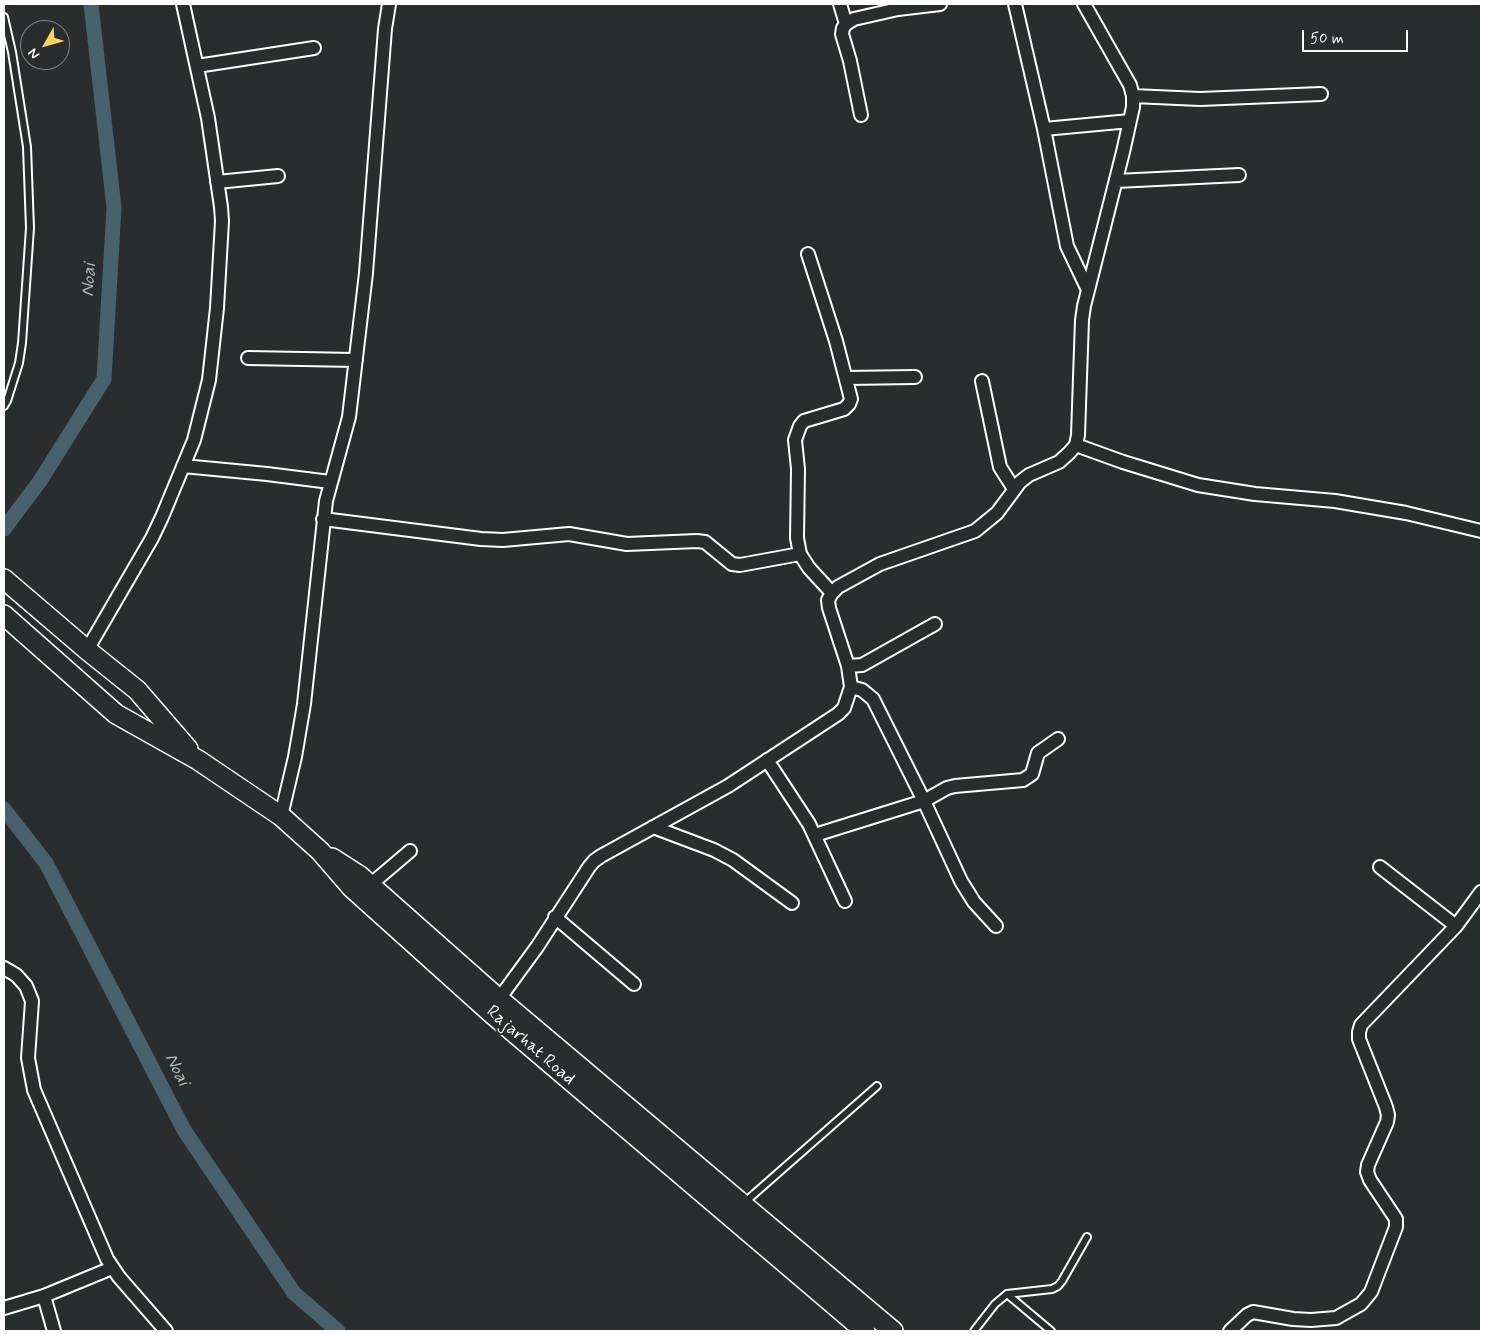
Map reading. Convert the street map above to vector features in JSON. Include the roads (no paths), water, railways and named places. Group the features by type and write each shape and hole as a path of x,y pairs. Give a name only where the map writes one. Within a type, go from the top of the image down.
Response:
{"main road":[{"path":"4,578 68,634 137,690 198,760"},
{"path":"4,615 116,714 198,760"},
{"name":"Rajarhat Road","path":"198,760 281,816 320,852 352,888 490,1012 865,1331"},
{"path":"320,852 353,871 370,885 499,999 892,1331"}],"street":[{"path":"87,650 152,538 194,440 209,380 215,326 222,221 208,118 183,4"},
{"path":"281,816 295,757 304,704 324,519 330,482 349,417 366,273 385,30 389,4"},
{"path":"840,4 846,24"},
{"path":"861,115 850,61 842,34 843,28 854,19 898,9 940,4"},
{"path":"1015,4 1044,129 1067,246 1088,290"},
{"path":"499,999 537,947 588,867 594,861 728,786 838,714 844,708 851,687 848,666 828,600 838,587 875,566 974,531 997,514 1020,482 1029,475 1059,462 1076,445 1078,435 1082,320 1130,121 1133,96 1130,85 1084,4"},
{"path":"197,66 314,48"},
{"path":"1133,96 1200,99 1321,94"},
{"path":"1044,129 1130,121"},
{"path":"1116,181 1238,175"},
{"path":"217,182 278,176"},
{"path":"808,254 851,399 847,407 804,421 800,426 796,440 798,470 797,538 800,554 809,568 832,593"},
{"path":"248,358 356,360"},
{"path":"846,378 915,377"},
{"path":"982,381 1000,467 1014,490"},
{"path":"1076,445 1123,462 1198,485 1255,494 1336,501 1406,513 1481,531"},
{"path":"183,466 330,482"},
{"path":"324,519 481,539 503,540 569,534 627,544 697,541 705,542 732,564 740,565 800,554"},
{"path":"848,666 862,665 935,624"},
{"path":"851,687 862,690 873,699 967,893 996,926"},
{"path":"815,835 924,801 947,788 1023,780 1032,774 1038,753 1058,738"},
{"path":"767,760 815,835 845,901"},
{"path":"653,827 714,850 727,857 792,903"},
{"path":"370,885 410,851"},
{"path":"1380,867 1456,926"},
{"path":"1230,1331 1247,1315 1253,1312 1293,1319 1336,1318 1361,1304 1372,1292 1396,1227 1396,1219 1367,1172 1388,1115 1359,1039 1359,1032 1361,1025 1456,926 1481,892"},
{"path":"555,917 634,984"},
{"path":"4,968 16,975 26,986 32,1001 28,1058 34,1090 112,1268 166,1331"},
{"path":"4,1308 44,1296 112,1268"},
{"path":"44,1296 54,1331"}],"lane":[{"path":"4,17 12,52 27,147 30,228 22,343 19,363 4,406"},
{"path":"742,1204 877,1086"},
{"path":"974,1331 994,1304 1006,1294 1052,1289 1058,1286 1087,1237"},
{"path":"1006,1294 1051,1331"}],"waterway":[{"name":"Noai","path":"4,529 40,481 104,379 114,208 91,4"},
{"name":"Noai","path":"4,809 46,863 184,1130 294,1293 338,1331"}]}
